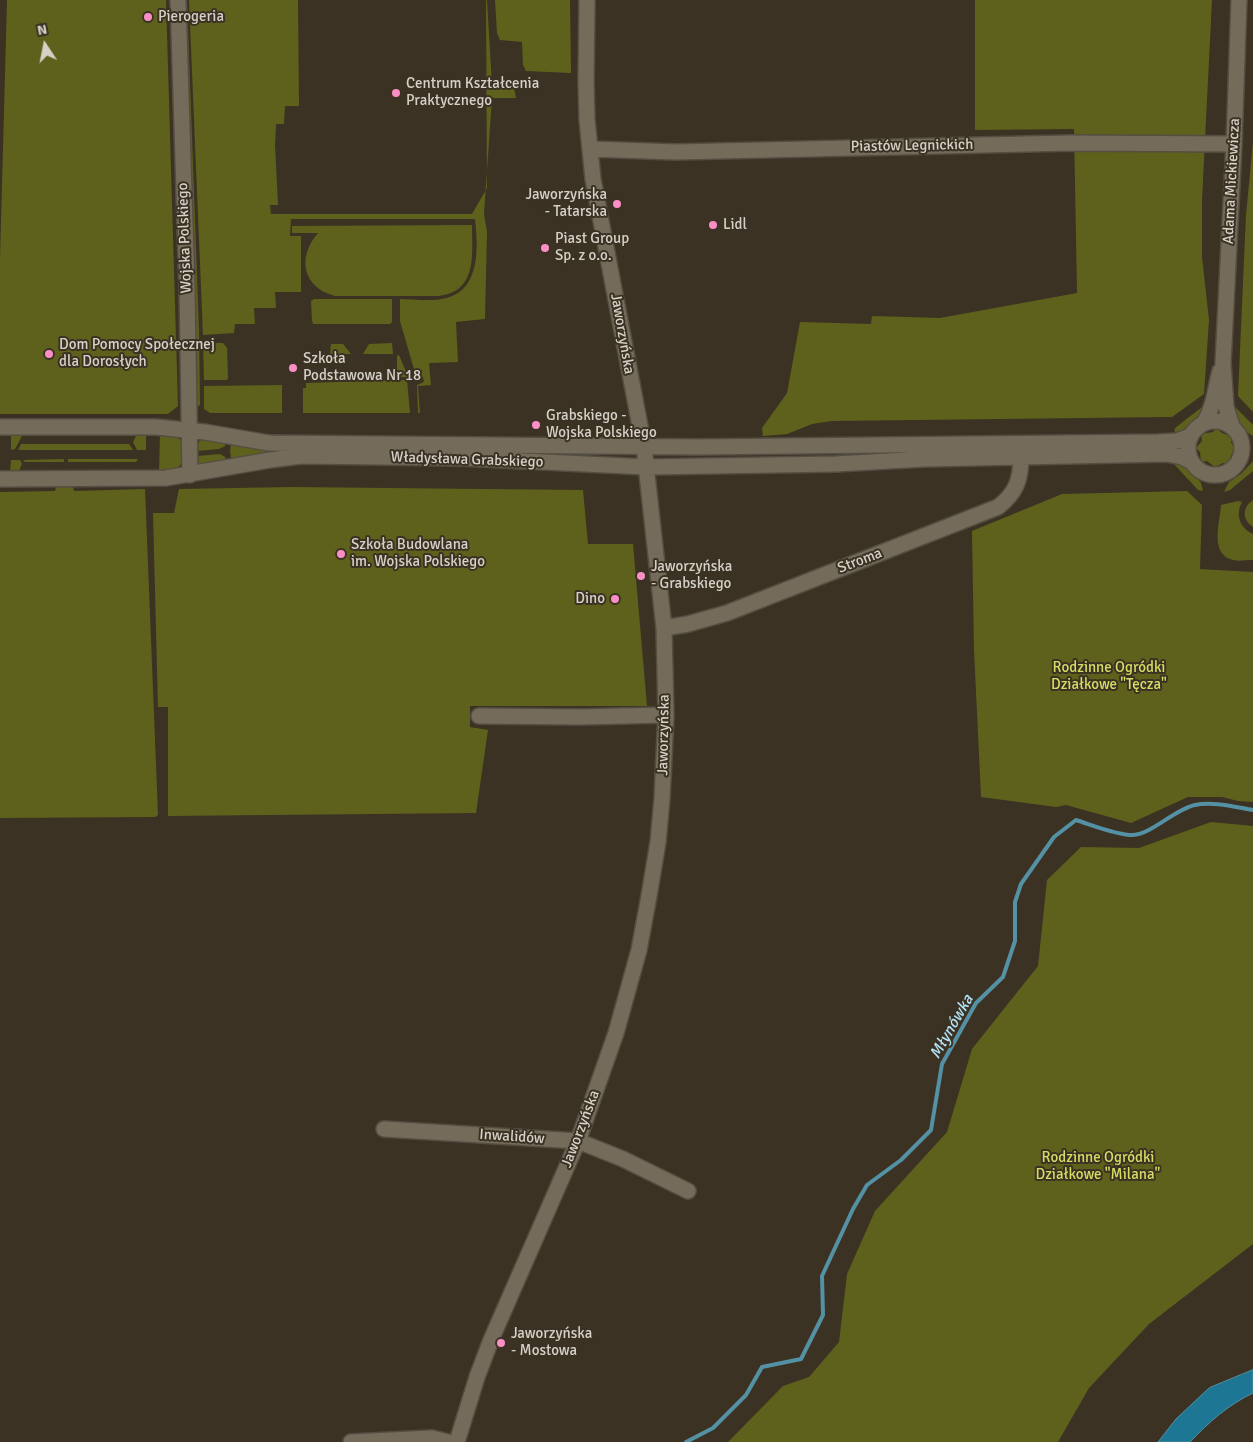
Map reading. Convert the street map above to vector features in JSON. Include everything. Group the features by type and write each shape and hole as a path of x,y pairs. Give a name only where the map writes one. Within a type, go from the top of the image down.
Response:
{"street":[{"name":"Wojska Polskiego","path":"178,0 190,475"},
{"name":"Jaworzyńska","path":"457,1442 477,1376 578,1141 616,1033 650,896 662,799 666,715 664,628 644,447 597,207 590,149 586,82 587,0"},
{"name":"Adama Mickiewicza","path":"1234,429 1226,407 1223,363 1239,0"},
{"name":"Piastów Legnickich","path":"590,149 676,152 1070,143 1234,144"},
{"name":"Adama Mickiewicza","path":"1204,423 1213,407 1216,387 1223,363"},
{"path":"1234,429 1243,446 1242,453 1246,459 1229,472 1214,476 1201,472 1192,462 1188,449 1190,436 1199,426 1204,423 1217,421 1234,429 1253,440"},
{"name":"Władysława Grabskiego","path":"0,427 156,427 190,430 260,442 287,450 646,467 836,464 1021,456 1167,454 1182,457 1192,462"},
{"name":"Władysława Grabskiego","path":"0,479 155,479 190,475 287,450 1158,442 1177,441 1190,436"},
{"name":"Stroma","path":"664,628 688,624 727,612 998,507 1013,492 1020,474 1021,456"},
{"path":"479,716 666,715"},
{"name":"Inwalidów","path":"384,1129 578,1141 623,1159 688,1191"},
{"path":"350,1442 432,1438 448,1442"}],"green space":[{"path":"7,0 166,0 178,406 168,414 0,414 0,259"},
{"path":"184,0 187,0 199,331 200,405 197,407"},
{"path":"189,0 298,0 299,106 285,106 284,124 276,124 275,145 278,205 270,205 271,214 472,214 486,190 484,214 487,232 485,319 456,322 458,362 429,363 431,385 418,386 420,413 418,413 417,385 424,382 423,377 416,376 400,321 400,299 441,299 457,293 466,286 475,266 477,242 475,219 291,219 290,236 301,236 301,292 275,292 276,308 254,308 255,324 235,324 234,333 203,335"},
{"path":"486,0 492,85 514,88 516,98 492,98 487,172"},
{"path":"495,0 570,0 571,73 526,71 523,65 522,42 500,40 497,33"},
{"path":"975,0 1212,0 1202,200 1202,257 1209,320 1204,394 1172,417 832,421 812,424 787,434 763,436 762,428 787,393 800,322 871,324 872,316 940,318 1077,293 1074,129 975,130"},
{"path":"1253,142 1253,412 1238,396 1246,215"},
{"path":"472,225 472,259 466,279 460,287 451,293 438,296 335,296 324,292 315,286 310,278 306,270 305,261 311,242 318,233 292,233 292,226"},
{"path":"314,299 392,299 392,322 390,324 313,324 311,301"},
{"path":"203,343 223,343 227,348 227,380 204,380"},
{"path":"392,343 393,354 363,354 369,344"},
{"path":"331,344 343,344 351,354 330,354"},
{"path":"399,355 407,377 397,377 397,356"},
{"path":"407,380 410,413 303,413 303,388 306,388 306,383"},
{"path":"282,385 282,413 210,413 204,409 204,386"},
{"path":"1206,404 1194,423 1174,436 1175,428"},
{"path":"1233,405 1253,425 1253,436 1242,427"},
{"path":"1217,428 1222,433 1233,437 1231,442 1236,451 1231,455 1229,464 1223,463 1215,467 1207,461 1201,462 1200,452 1196,448 1202,441 1201,434 1213,432"},
{"path":"24,432 15,449 11,450 11,433"},
{"path":"138,432 146,432 146,450 137,450 133,442"},
{"path":"160,433 173,434 181,440 181,464 176,470 159,473"},
{"path":"206,438 225,442 225,446 219,449 197,451 198,442"},
{"path":"231,443 273,450 273,455 232,462"},
{"path":"21,444 129,444 133,450 18,450"},
{"path":"220,454 225,457 227,463 202,467 198,462 197,456"},
{"path":"64,459 64,462 25,462 23,460"},
{"path":"68,459 138,459 136,462 68,462"},
{"path":"11,460 20,460 22,464 18,473 10,473"},
{"path":"1253,461 1253,471 1230,490 1224,492 1229,482 1241,474"},
{"path":"1173,463 1188,466 1201,483 1203,491 1198,490"},
{"path":"56,487 73,487 74,491 145,489 158,815 155,817 0,818 0,492 55,491"},
{"path":"292,487 583,490 588,544 633,544 647,706 470,706 470,727 488,730 476,813 168,816 168,707 158,707 153,513 174,513 179,489"},
{"name":"Rodzinne Ogródki Działkowe \"Tęcza\"","path":"1187,491 1202,505 1200,569 1253,572 1253,802 1222,797 1188,797 1131,823 1066,805 1056,807 981,797 974,650 972,531 1062,494"},
{"path":"1253,500 1253,527 1245,517 1245,510"},
{"path":"1238,501 1242,502 1239,512 1240,521 1253,534 1253,560 1238,561 1230,559 1220,550 1218,543 1221,505"},
{"name":"Rodzinne Ogródki Działkowe \"Milana\"","path":"1211,822 1253,826 1253,1244 1149,1324 1089,1388 1058,1442 728,1442 783,1386 809,1377 839,1342 847,1274 875,1211 947,1132 972,1049 1038,966 1047,880 1081,847 1139,848"}],"water":[{"path":"1253,1370 1253,1393 1219,1414 1190,1442 1158,1442 1176,1419 1209,1388"}],"waterway":[{"name":"Młynówka","path":"686,1442 713,1428 746,1395 762,1367 801,1359 823,1315 822,1276 853,1209 867,1185 901,1160 931,1130 942,1064 976,1003 1003,977 1015,941 1015,902 1021,884 1054,837 1076,820 1112,832 1133,835 1140,834 1187,807 1195,805 1217,804 1253,810"}],"place":[{"name":"Pierogeria","path":"148,17"},
{"name":"Centrum Kształcenia Praktycznego","path":"396,93"},
{"name":"Jaworzyńska - Tatarska","path":"617,204"},
{"name":"Lidl","path":"713,225"},
{"name":"Piast Group Sp. z o.o.","path":"545,248"},
{"name":"Dom Pomocy Społecznej dla Dorosłych","path":"49,354"},
{"name":"Szkoła Podstawowa Nr 18","path":"293,368"},
{"name":"Grabskiego - Wojska Polskiego","path":"536,425"},
{"name":"Szkoła Budowlana im. Wojska Polskiego","path":"341,554"},
{"name":"Jaworzyńska - Grabskiego","path":"641,576"},
{"name":"Dino","path":"615,599"},
{"name":"Jaworzyńska - Mostowa","path":"501,1343"}]}
